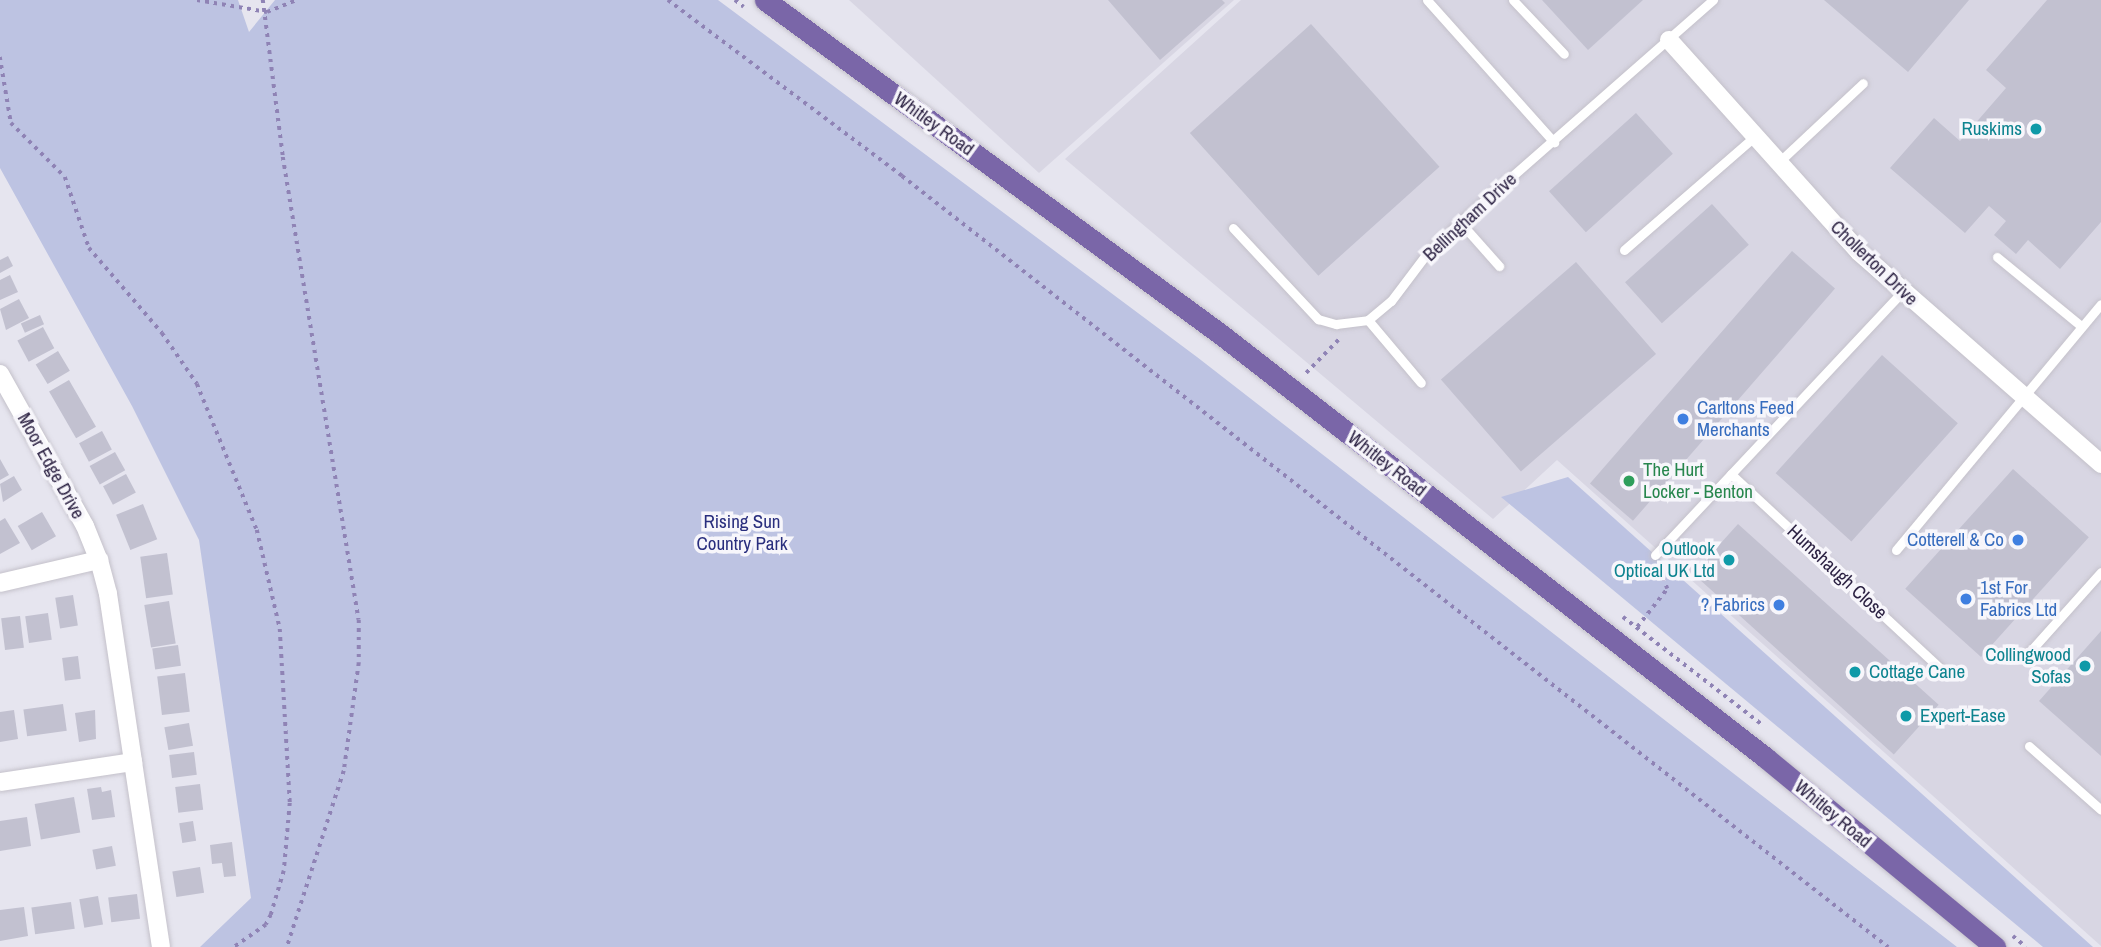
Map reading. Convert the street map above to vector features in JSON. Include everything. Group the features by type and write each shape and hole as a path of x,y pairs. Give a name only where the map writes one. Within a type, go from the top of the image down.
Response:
{"main road":[{"name":"Whitley Road","path":"765,0 1223,336 1766,758 1995,947"}],"street":[{"name":"Chollerton Drive","path":"1669,40 1859,252 2101,464"},
{"name":"Moor Edge Drive","path":"0,374 85,526 99,560 108,594 161,947"},
{"path":"0,583 99,560"},
{"path":"0,782 133,762"}],"lane":[{"path":"1427,0 1554,142"},
{"path":"1434,8 1444,0"},
{"path":"1513,0 1564,54"},
{"name":"Bellingham Drive","path":"1233,228 1318,319 1354,324 1368,320 1391,302 1425,256 1460,222 1713,0"},
{"path":"1779,162 1863,83"},
{"path":"1624,250 1755,136"},
{"path":"1460,222 1499,266"},
{"path":"1997,257 2081,327"},
{"path":"1655,555 1902,292"},
{"path":"1896,550 2021,394 2101,304"},
{"path":"1368,320 1421,383"},
{"name":"Humshaugh Close","path":"1731,474 1942,670"},
{"path":"2025,657 2101,572"},
{"path":"2029,746 2101,810"}],"path":[{"path":"197,0 267,12 297,0"},
{"path":"263,0 267,12 283,157 359,620 359,663 344,771 287,947"},
{"path":"668,0 902,176 1888,947"},
{"path":"0,57 11,123 57,167 70,188 89,248 162,333 197,384 260,543 282,643 290,803 284,871 271,915 266,925 235,947"},
{"path":"1301,379 1354,324"},
{"path":"1637,627 1667,589 1655,555"}],"shaded area":[{"path":"849,0 1234,0 1039,173"},
{"path":"1241,0 2101,0 2101,946 1557,460 1493,519 1065,159"}],"green space":[{"name":"Rising Sun Country Park","path":"0,0 238,0 249,32 275,0 718,0 1197,357 1957,947 200,947 251,898 199,540 132,406 0,168"},
{"path":"1568,477 2093,947 2043,947 1501,497"}],"building":[{"path":"1108,0 1222,0 1225,3 1160,60"},
{"path":"1542,0 1643,0 1588,50"},
{"path":"1824,0 1969,0 1908,72"},
{"name":"Ruskims","path":"2047,0 2101,0 2101,222 2060,269 2028,240 2016,254 1994,235 2006,221 1989,206 1965,233 1890,168 1934,118 1960,141 2006,88 1986,70"},
{"path":"1311,24 1439,167 1318,276 1190,133"},
{"path":"1636,113 1673,154 1586,232 1549,191"},
{"path":"1712,204 1749,245 1662,323 1625,282"},
{"path":"1792,251 1835,288 1633,521 1590,483"},
{"path":"8,256 13,266 0,273 0,260"},
{"path":"1576,262 1656,354 1521,472 1441,379"},
{"path":"10,275 18,292 0,300 0,280"},
{"path":"19,299 29,318 6,330 0,309"},
{"path":"40,315 44,324 25,333 21,324"},
{"path":"43,327 54,348 29,362 17,341"},
{"path":"58,351 70,371 48,384 36,364"},
{"path":"1882,355 1958,423 1851,541 1776,473"},
{"path":"69,380 96,427 76,438 49,392"},
{"path":"102,431 112,450 89,462 79,443"},
{"path":"115,452 125,470 100,484 90,466"},
{"path":"0,459 9,475 0,480"},
{"path":"2013,469 2089,537 1981,657 1905,589"},
{"path":"126,474 136,493 113,505 103,486"},
{"path":"14,476 22,490 3,502 0,484"},
{"path":"143,504 157,539 130,550 116,515"},
{"path":"42,512 56,536 32,550 18,526"},
{"path":"5,518 20,543 0,554 0,521"},
{"path":"1738,524 1939,705 1894,754 1693,574"},
{"path":"167,553 173,595 146,598 140,557"},
{"path":"73,595 78,626 60,628 55,598"},
{"path":"169,601 176,643 151,647 144,605"},
{"path":"48,613 52,640 29,643 25,616"},
{"path":"20,616 24,648 5,650 1,618"},
{"name":"Collingwood Sofas","path":"2101,631 2101,756 2039,701"},
{"path":"178,645 181,666 155,669 152,649"},
{"path":"78,656 81,679 65,681 62,658"},
{"path":"185,673 190,712 162,715 157,676"},
{"path":"63,704 67,731 27,736 23,710"},
{"path":"14,710 18,739 0,742 0,712"},
{"path":"95,710 96,739 79,742 75,713"},
{"path":"189,723 193,746 168,750 164,727"},
{"path":"194,752 197,775 172,778 169,755"},
{"path":"200,784 203,810 178,813 175,787"},
{"path":"101,787 102,792 111,790 115,817 92,820 87,789"},
{"path":"74,797 80,832 41,839 35,804"},
{"path":"27,817 31,846 0,851 0,821"},
{"path":"193,821 196,841 182,843 179,823"},
{"path":"232,842 236,876 224,877 222,863 212,864 210,845"},
{"path":"112,846 116,866 96,869 92,850"},
{"path":"200,867 204,893 176,897 172,871"},
{"path":"137,894 140,919 111,922 108,898"},
{"path":"98,896 103,925 84,928 79,899"},
{"path":"71,902 75,929 35,934 31,908"},
{"path":"24,907 28,936 0,941 0,910"}],"place":[{"name":"Ruskims","path":"2036,129"},
{"name":"Carltons Feed Merchants","path":"1683,419"},
{"name":"The Hurt Locker - Benton","path":"1629,481"},
{"name":"Cotterell & Co","path":"2018,540"},
{"name":"Outlook Optical UK Ltd","path":"1729,560"},
{"name":"1st For Fabrics Ltd","path":"1966,599"},
{"name":"? Fabrics","path":"1779,605"},
{"name":"Collingwood Sofas","path":"2085,666"},
{"name":"Cottage Cane","path":"1855,672"},
{"name":"Expert-Ease","path":"1906,716"}]}
